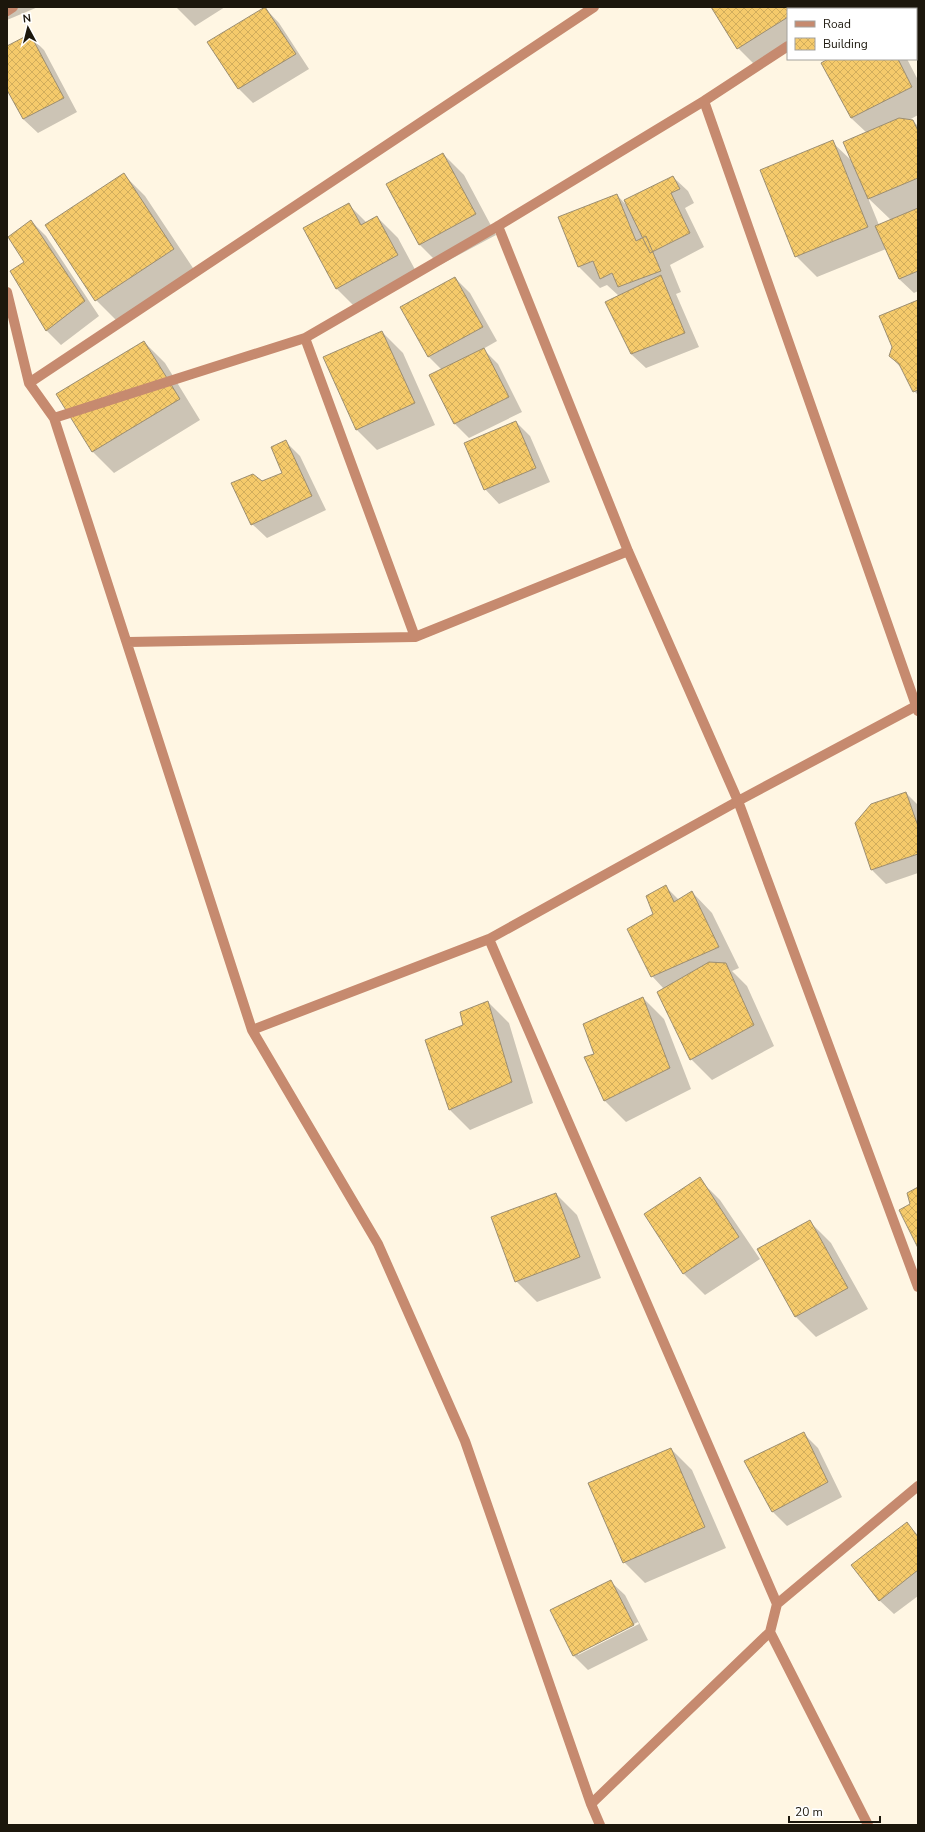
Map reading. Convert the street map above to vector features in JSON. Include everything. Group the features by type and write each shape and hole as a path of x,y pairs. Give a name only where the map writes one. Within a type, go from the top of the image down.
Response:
{"street":[{"path":"7,11 13,7"},
{"path":"29,383 594,7"},
{"path":"54,418 305,338 498,226 704,101 787,47"},
{"path":"252,1030 489,939 738,801 917,707 704,101"},
{"path":"498,226 628,551 738,801 918,1287"},
{"path":"7,292 29,383 54,418 128,642 252,1030 378,1244 465,1441 591,1804 600,1825"},
{"path":"305,338 415,637"},
{"path":"128,642 415,637 628,551"},
{"path":"489,939 777,1604"},
{"path":"591,1804 770,1632 777,1604 918,1486"},
{"path":"770,1632 868,1825"}],"building":[{"path":"265,7 296,54 238,89 207,42"},
{"path":"711,7 799,8 787,8 787,18 737,49"},
{"path":"30,34 64,98 23,119 7,90 7,46"},
{"path":"826,60 898,60 912,87 851,118 821,63"},
{"path":"899,118 913,120 918,131 918,178 868,199 843,142"},
{"path":"833,140 868,227 795,257 760,170"},
{"path":"443,153 476,214 419,245 386,184"},
{"path":"124,173 174,249 95,301 45,225"},
{"path":"673,176 680,189 671,193 690,233 650,253 624,200"},
{"path":"617,194 636,241 646,236 661,271 618,287 612,273 600,279 593,261 578,267 558,217"},
{"path":"349,203 361,225 377,216 398,255 336,289 303,228"},
{"path":"918,208 918,271 899,279 875,226"},
{"path":"31,220 85,301 46,331 10,271 24,262 8,237"},
{"path":"661,275 685,333 631,354 605,302"},
{"path":"455,277 483,327 428,357 400,307"},
{"path":"918,300 918,390 913,392 899,364 889,356 892,347 879,316"},
{"path":"382,331 415,403 356,430 323,357"},
{"path":"144,341 180,399 92,452 56,394"},
{"path":"484,348 509,397 454,424 429,375"},
{"path":"516,421 536,468 484,490 464,443"},
{"path":"286,440 312,496 251,525 231,483 253,474 262,481 282,473 271,447"},
{"path":"906,792 918,826 918,854 871,870 855,823 871,804"},
{"path":"666,885 674,902 692,891 719,947 651,977 627,929 653,914 646,896"},
{"path":"709,962 726,963 754,1025 690,1060 657,992"},
{"path":"643,997 670,1068 604,1101 584,1057 594,1054 583,1024"},
{"path":"488,1001 512,1082 449,1110 425,1040 463,1025 460,1012"},
{"path":"700,1177 739,1237 683,1274 644,1214"},
{"path":"918,1187 918,1248 899,1210 910,1204 907,1193"},
{"path":"556,1193 580,1257 515,1282 491,1217"},
{"path":"810,1220 848,1288 795,1317 757,1249"},
{"path":"804,1432 828,1482 772,1512 744,1461"},
{"path":"671,1448 705,1527 623,1563 588,1483"},
{"path":"907,1522 918,1537 918,1570 879,1601 851,1565"},
{"path":"611,1580 634,1625 573,1656 550,1610"}]}
